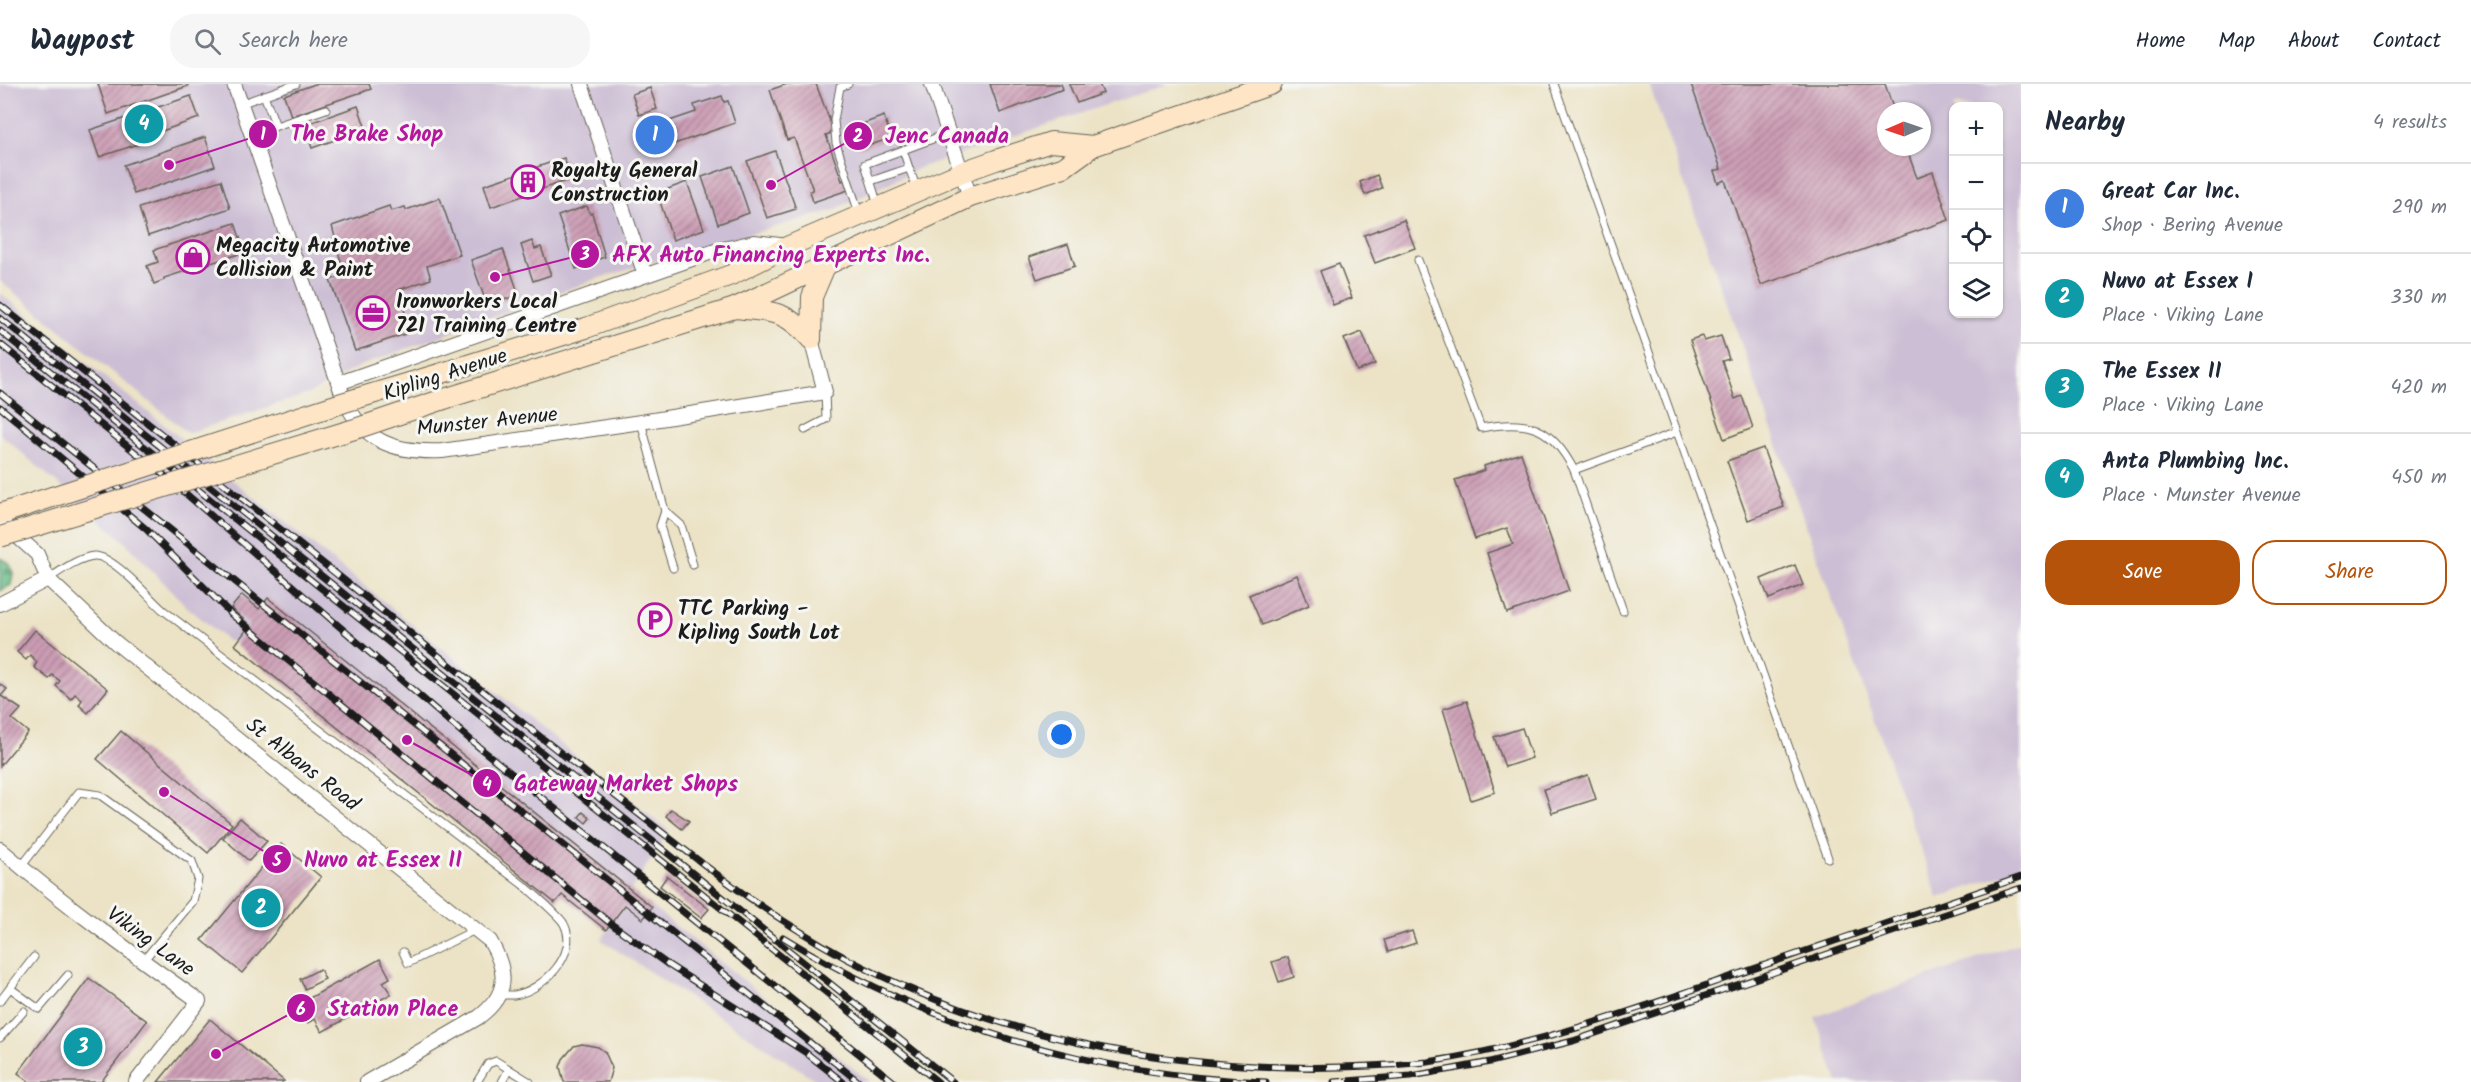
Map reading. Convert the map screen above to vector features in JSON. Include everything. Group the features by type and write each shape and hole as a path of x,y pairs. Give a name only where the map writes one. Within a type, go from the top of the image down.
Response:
{"main road":[{"name":"Kipling Avenue","path":"0,537 735,308 970,197 1064,167 1093,146 1247,88 1272,84"},
{"name":"Kipling Avenue","path":"0,514 345,402 586,328 731,275 789,246 962,172 1051,142 1093,146"},
{"path":"811,339 812,297 826,264"},
{"path":"735,308 783,315 798,324 811,339"}],"street":[{"name":"Munster Avenue","path":"234,84 348,409 365,430 388,445 414,452 442,451 825,392"},
{"path":"580,84 645,275"},
{"path":"932,84 970,197"},
{"name":"Kipling Avenue","path":"339,382 715,251 754,242 789,246"},
{"path":"811,339 825,392"},
{"name":"St Albans Road","path":"0,521 37,554 48,579 115,642 478,928 490,941 502,966 503,980 500,994"},
{"path":"0,604 48,579"},
{"name":"Viking Lane","path":"0,849 39,884 199,1002 136,1082"},
{"path":"367,1082 479,1017 492,1007 500,994"}],"lane":[{"path":"240,104 296,84"},
{"path":"848,84 840,87 834,120 836,143 860,216"},
{"path":"1554,84 1828,858"},
{"path":"264,95 276,126"},
{"path":"252,136 326,109"},
{"path":"879,207 866,164 949,133"},
{"path":"903,150 918,191"},
{"path":"871,181 909,168"},
{"path":"1418,260 1481,428 1502,424 1534,429 1550,436 1562,447 1574,470 1623,611"},
{"path":"805,430 826,419 825,392"},
{"path":"641,422 665,511 660,526 673,568"},
{"path":"1574,470 1677,432"},
{"path":"665,511 681,525 693,565"},
{"path":"48,579 87,558 95,556 110,561 162,610 528,888 564,923 567,948 552,974 515,995 500,994"},
{"path":"21,867 79,792 100,795 192,861 198,879 193,902 143,961"},
{"path":"403,952 408,963 478,928"},
{"path":"0,1001 34,957"},
{"path":"10,988 39,1009 68,975"},
{"path":"0,1038 24,1011"},
{"path":"477,1082 488,1064 496,1061 530,1082"},
{"path":"502,1082 509,1070"}],"shaded area":[{"path":"0,84 1168,84 919,168 834,210 596,279 360,366 308,394 188,433 0,281"},
{"path":"1649,84 2021,84 2021,869 1938,898"},
{"path":"0,293 669,831 631,890 268,598 259,609 242,595 232,608 250,625 238,642 228,641 186,606 125,542 0,434"},
{"path":"625,905 643,919 652,907 870,1082 819,1082 601,940"},
{"path":"2021,943 2021,1082 1838,1082 1815,1017"}],"green space":[{"path":"0,558 10,564 13,573 11,585 0,591"}],"building":[{"path":"98,84 187,84 188,86 108,114"},
{"path":"315,84 369,84 371,89 291,116 284,95"},
{"path":"787,84 816,84 834,132 826,135 842,181 844,180 848,190 813,202 810,191 813,190 794,138 787,140 770,90"},
{"path":"990,84 1061,84 1063,89 1000,113"},
{"path":"1069,84 1099,84 1103,93 1077,103"},
{"path":"1691,84 1885,84 1891,102 1877,102 1877,156 1909,156 1917,178 1933,172 1949,220 1761,285 1725,180 1718,183 1714,171 1721,169"},
{"path":"650,88 657,109 639,115 632,94"},
{"path":"191,96 199,118 142,138 144,142 99,157 90,130"},
{"path":"722,96 724,102 728,101 735,123 654,151 646,129 696,112 694,105"},
{"path":"358,106 366,129 312,148 304,125"},
{"path":"884,116 891,138 859,149 852,128"},
{"path":"205,137 215,166 134,194 124,165"},
{"path":"775,151 796,209 767,218 747,161"},
{"name":"Royalty General Construction","path":"564,158 571,179 491,207 484,185"},
{"path":"733,166 749,213 718,224 702,177"},
{"path":"1377,175 1382,188 1365,195 1360,182"},
{"path":"221,180 230,208 148,236 139,208"},
{"path":"687,182 704,229 673,240 657,193"},
{"path":"440,198 460,255 427,266 431,279 398,290 411,332 355,351 330,280 346,275 333,238 335,237 332,226 389,206 391,211 405,207 406,210"},
{"path":"587,206 590,214 592,213 605,257 586,263 585,259 581,267 576,269 558,216"},
{"path":"1404,220 1415,248 1375,263 1364,235"},
{"name":"Megacity Automotive Collision & Paint","path":"235,223 245,252 164,278 154,284 147,266 158,262 154,250"},
{"path":"532,241 535,249 541,247 551,275 533,281 521,245"},
{"path":"1068,244 1075,266 1037,279 1029,257"},
{"path":"503,249 519,295 487,305 471,260"},
{"path":"1339,264 1352,298 1333,305 1320,271"},
{"path":"1362,332 1375,364 1357,371 1344,339"},
{"path":"1702,336 1704,341 1721,336 1729,359 1722,361 1735,399 1742,396 1753,428 1724,439 1690,340"},
{"path":"1763,448 1784,507 1748,520 1727,461"},
{"path":"1521,453 1569,591 1507,613 1487,553 1513,544 1507,528 1475,539 1455,480 1485,470 1484,466"},
{"path":"1795,565 1803,585 1769,599 1761,579"},
{"path":"1297,575 1309,605 1262,625 1249,595"},
{"path":"242,595 259,609 268,598 652,907 648,913 643,919 625,905 606,930 562,895 555,903 235,645 250,625 231,608"},
{"path":"35,630 108,689 88,713 79,705 82,700 75,694 71,699 56,686 60,681 52,675 49,679 34,667 37,662 30,655 26,660 17,652"},
{"path":"0,684 7,689 1,696 21,709 12,719 28,732 0,766"},
{"path":"1467,701 1495,792 1471,800 1443,709"},
{"path":"1522,728 1532,758 1505,767 1494,737"},
{"path":"121,731 232,824 208,853 97,759"},
{"path":"1588,775 1596,799 1552,813 1544,789"},
{"path":"671,809 689,821 682,829 666,816"},
{"path":"583,812 590,818 586,823 579,817"},
{"path":"240,818 267,841 249,861 223,838"},
{"path":"281,844 321,877 242,973 202,940"},
{"path":"667,876 709,909 701,918 660,886"},
{"path":"1412,931 1416,943 1388,952 1384,940"},
{"path":"1288,957 1294,977 1279,982 1272,962"},
{"path":"380,959 390,978 383,982 391,994 322,1032 315,1019 307,1023 297,1005"},
{"path":"320,969 325,979 305,989 300,979"},
{"path":"89,978 147,1021 101,1082 30,1082 18,1073"},
{"path":"210,1019 284,1081 158,1082"},
{"path":"582,1044 598,1047 605,1052 612,1068 608,1082 564,1082 560,1067 563,1059 574,1046"}],"railway":[{"path":"0,305 549,744 737,889 798,930 869,970 944,1003 1021,1028 1101,1047 1182,1060 1264,1066 1346,1067 1428,1062 1542,1038 1616,1016 2021,877"},
{"path":"0,318 953,1082"},
{"path":"0,331 938,1082"},
{"path":"0,344 170,480 480,748 894,1082"},
{"path":"0,393 859,1082"},
{"path":"0,407 146,529 231,614 610,923 667,964 805,1052 843,1082"},
{"path":"1334,1082 1411,1076 1453,1069 1573,1041 2021,888"},
{"path":"783,937 839,969 896,997 955,1021 1015,1041 1077,1057 1139,1069 1202,1078 1266,1082"}],"place":[{"name":"Anta Plumbing Inc.","path":"144,124"},
{"name":"Great Car Inc.","path":"655,135"},
{"name":"The Brake Shop","path":"169,165"},
{"name":"Royalty General Construction","path":"528,182"},
{"name":"Jenc Canada","path":"771,185"},
{"name":"Megacity Automotive Collision & Paint","path":"193,257"},
{"name":"AFX Auto Financing Experts Inc.","path":"495,277"},
{"name":"Ironworkers Local 721 Training Centre","path":"373,313"},
{"name":"TTC Parking - Kipling South Lot","path":"655,620"},
{"name":"Gateway Market Shops","path":"407,740"},
{"name":"Nuvo at Essex II","path":"164,792"},
{"name":"Nuvo at Essex I","path":"261,908"},
{"name":"The Essex II","path":"83,1047"},
{"name":"Station Place","path":"216,1054"}]}
